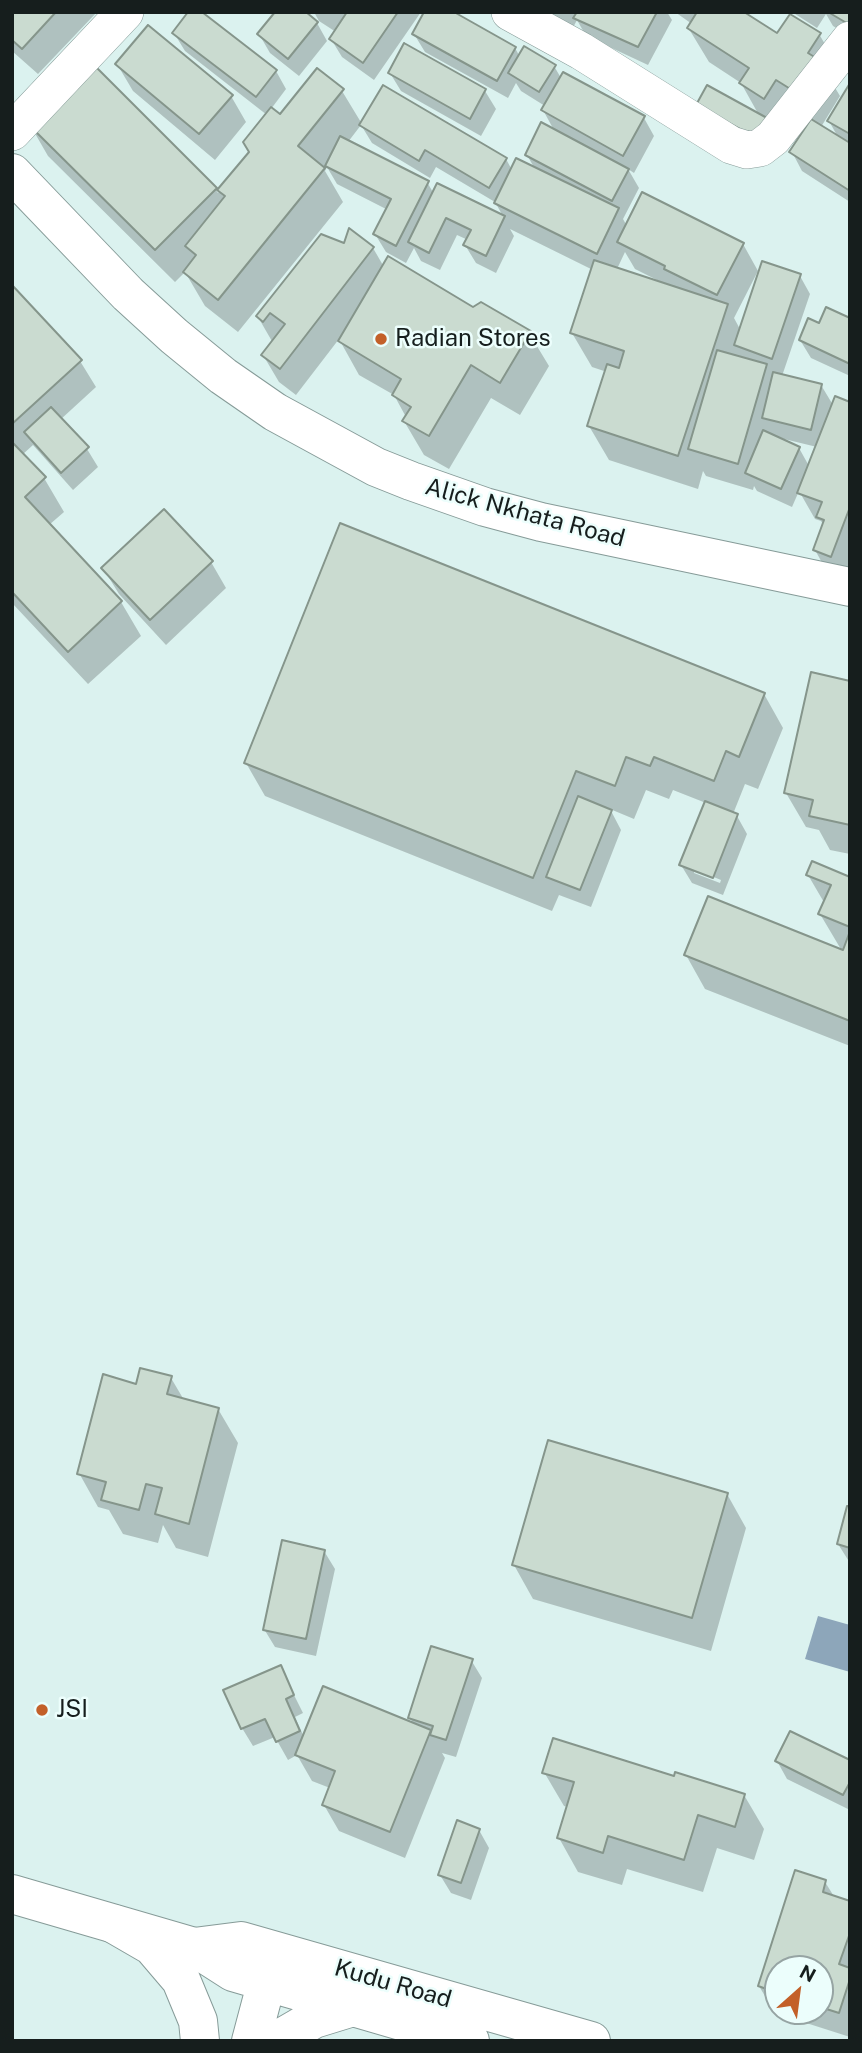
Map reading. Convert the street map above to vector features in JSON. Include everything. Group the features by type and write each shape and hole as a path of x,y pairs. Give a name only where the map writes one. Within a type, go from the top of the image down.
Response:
{"main road":[{"name":"Alick Nkhata Road","path":"12,173 128,294 174,337 275,412 376,467 485,507 541,522 850,587"},
{"name":"Kudu Road","path":"12,1894 194,1947 591,2041"},
{"path":"114,1924 152,1946 181,1980 198,2021 200,2041"},
{"name":"Kudu Road","path":"254,1961 353,2007 470,2041"},
{"path":"211,2041 254,1961"},
{"path":"251,2041 254,1961"},
{"path":"276,2041 314,2019 353,2007"}],"street":[{"path":"12,132 125,12"},
{"path":"510,12 581,51 731,145 747,150 760,148 773,138 850,40"}],"water":[{"path":"818,1616 850,1625 850,1672 805,1659"}],"building":[{"path":"12,12 56,12 22,49 12,40"},
{"path":"188,12 202,12 277,70 256,97 172,33"},
{"path":"275,12 306,12 318,22 288,59 257,34"},
{"path":"347,12 398,12 363,63 329,39"},
{"path":"424,12 454,12 516,47 497,81 412,34"},
{"path":"577,12 657,12 638,47 573,18"},
{"path":"697,12 744,12 777,33 790,14 821,33 808,53 821,61 800,95 776,80 764,99 739,83 749,68 687,28"},
{"path":"828,12 850,12 850,25"},
{"path":"148,25 233,95 199,134 115,64"},
{"path":"404,43 486,89 470,119 388,73"},
{"path":"524,46 556,65 539,92 508,73"},
{"path":"89,60 217,188 155,250 27,123"},
{"path":"317,68 344,89 298,146 325,168 218,300 183,272 196,255 185,246 225,196 217,190 249,152 243,142 271,107 280,114"},
{"path":"563,72 645,116 623,156 541,110"},
{"path":"850,83 850,134 827,121"},
{"path":"383,85 507,158 489,188 425,150 419,161 359,125"},
{"path":"707,85 778,124 758,139 696,105"},
{"path":"811,119 850,143 850,191 789,152"},
{"path":"541,122 629,169 612,201 525,155"},
{"path":"340,136 429,181 396,246 373,234 391,199 325,166"},
{"path":"516,158 619,208 597,254 494,203"},
{"path":"437,183 505,216 486,256 463,245 471,230 446,218 429,253 408,242"},
{"path":"642,192 744,243 717,295 617,242"},
{"path":"349,228 374,247 280,369 261,355 285,324 270,313 263,322 256,316 321,234 344,243"},
{"path":"388,256 473,307 481,302 531,331 500,383 471,365 429,436 402,421 411,407 392,395 401,379 338,341"},
{"path":"594,260 728,304 678,456 587,426 607,364 619,368 624,351 570,333"},
{"path":"762,261 801,274 772,359 734,345"},
{"path":"12,285 82,360 12,424"},
{"path":"826,307 850,318 850,364 799,340 808,318 819,323"},
{"path":"717,350 767,364 738,464 688,449"},
{"path":"773,372 822,384 811,430 762,418"},
{"path":"835,396 850,402 850,507 831,557 813,550 824,520 816,517 822,502 797,493"},
{"path":"51,407 89,447 61,473 24,432"},
{"path":"763,430 800,447 781,489 745,473"},
{"path":"12,442 46,477 25,497 122,601 68,652 12,592"},
{"path":"164,509 213,561 150,620 101,568"},
{"path":"340,523 765,693 739,757 726,751 714,781 654,757 650,766 626,757 615,786 576,771 533,878 244,763"},
{"path":"811,672 850,681 850,825 809,816 813,800 784,793"},
{"path":"578,796 612,810 580,890 546,877"},
{"path":"705,801 738,814 713,878 679,865"},
{"path":"812,861 850,877 850,927 818,914 831,885 806,875"},
{"path":"708,896 843,950 850,931 850,1021 684,955"},
{"path":"140,1368 172,1376 167,1394 219,1408 189,1524 155,1514 162,1488 146,1484 139,1510 101,1500 106,1482 77,1474 103,1374 136,1384"},
{"path":"548,1440 728,1493 692,1618 512,1565"},
{"path":"847,1506 850,1506 850,1548 837,1544"},
{"path":"282,1540 325,1550 306,1639 263,1630"},
{"path":"431,1646 473,1659 446,1740 430,1735 433,1726 408,1718"},
{"path":"281,1665 294,1695 286,1699 300,1731 276,1742 265,1719 241,1729 223,1690"},
{"path":"323,1686 431,1730 390,1832 322,1805 335,1771 295,1755"},
{"path":"790,1731 850,1760 850,1782 843,1795 775,1761"},
{"path":"553,1738 674,1776 675,1772 745,1794 735,1827 698,1815 684,1860 608,1836 603,1853 557,1838 574,1782 542,1773"},
{"path":"457,1820 480,1829 461,1883 438,1875"},
{"path":"795,1870 826,1880 823,1892 850,1901 850,1933 839,1964 850,1968 850,1979 839,2013 834,2011 834,1955 768,1955"},
{"path":"764,1967 764,1988 758,1986"}],"place":[{"name":"Radian Stores","path":"381,339"},
{"name":"JSI","path":"42,1710"}]}
